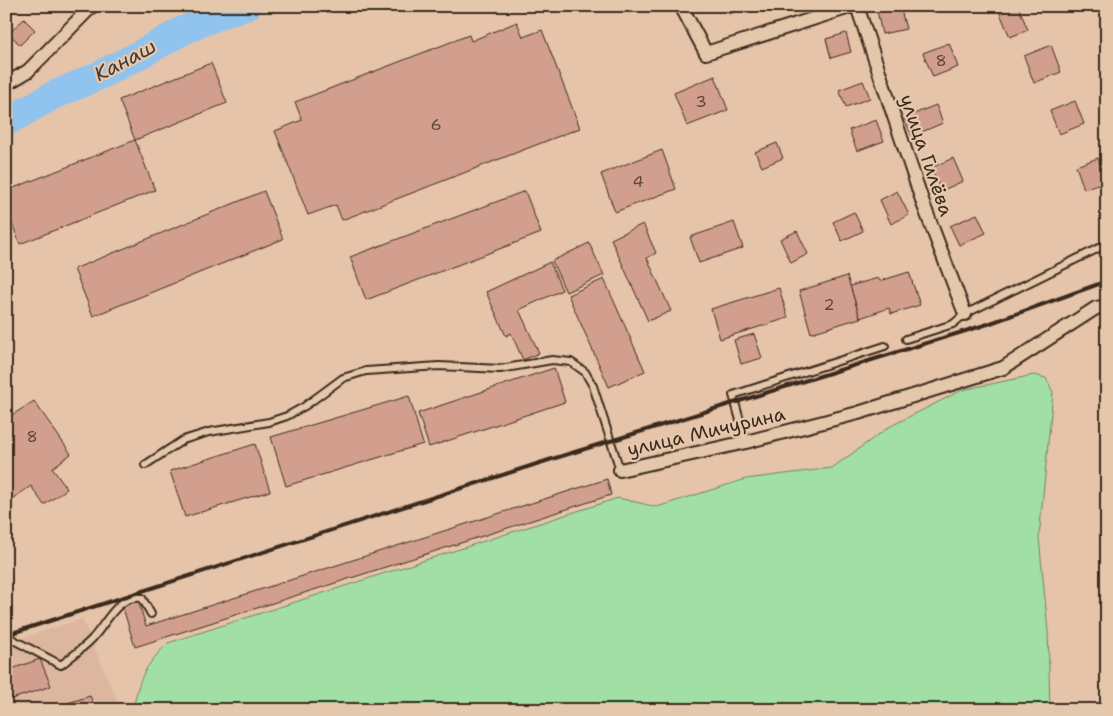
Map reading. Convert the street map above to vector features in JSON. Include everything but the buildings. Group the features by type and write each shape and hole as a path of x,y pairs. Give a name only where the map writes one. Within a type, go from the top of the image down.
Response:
{"street":[{"path":"6,84 28,71 92,6"},
{"path":"681,6 706,53 853,6"},
{"name":"улица Гилёва","path":"857,6 924,206 965,314"},
{"name":"улица Мичурина","path":"620,470 746,442 858,413 1004,368 1096,308 1107,306"}],"lane":[{"path":"906,339 952,324 965,314 1107,244"},
{"path":"746,442 733,395 885,346"},
{"name":"улица Мичурина","path":"145,465 182,440 209,432 269,422 287,416 306,406 343,378 366,371 438,366 500,370 552,360 571,362 585,372 594,386 620,470"},
{"path":"6,636 61,666 91,640 121,602 135,597 142,598 151,614"}],"shaded area":[{"path":"82,619 120,710 6,710 6,643"}],"green space":[{"path":"1034,375 1046,378 1053,392 1039,537 1048,631 1050,710 133,710 144,673 168,643 618,498 657,507 746,479 832,468 889,427 962,390"}],"waterway":[{"name":"Канаш","path":"6,122 52,96 96,77 182,31 226,12 247,6"}],"railway":[{"path":"6,635 549,460 988,324 1107,281"}]}
